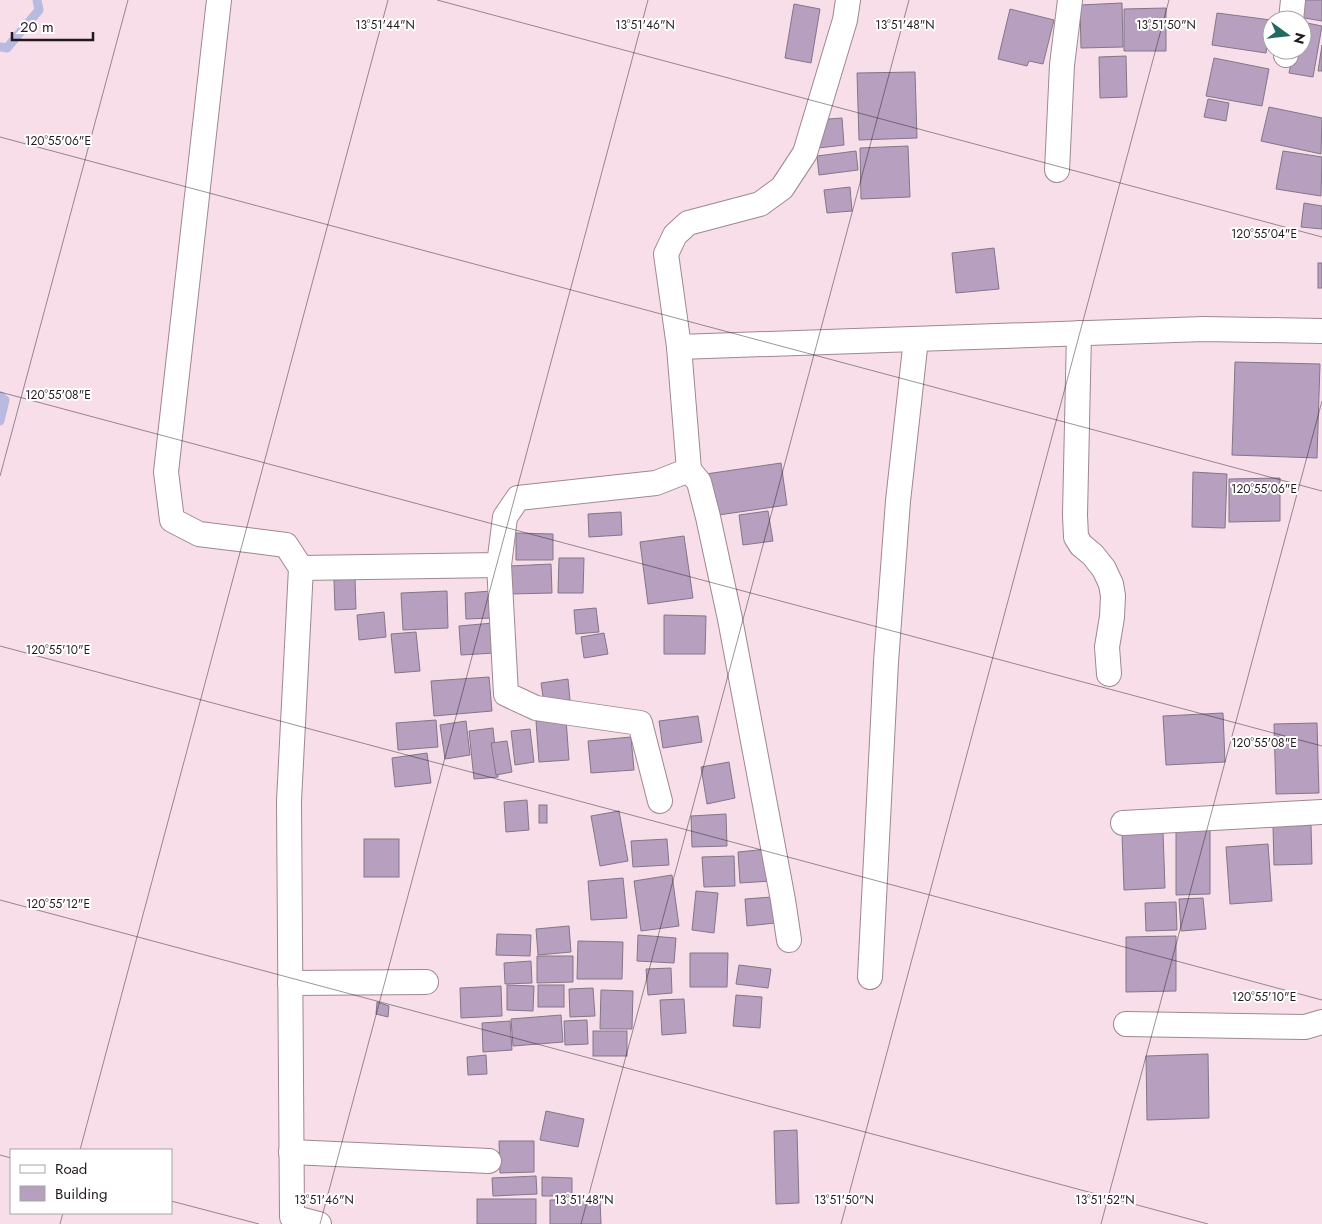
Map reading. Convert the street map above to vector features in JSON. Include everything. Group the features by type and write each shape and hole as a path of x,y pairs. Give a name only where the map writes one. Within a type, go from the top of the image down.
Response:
{"street":[{"path":"219,0 166,472 172,520 198,534 286,545 301,568 289,801 292,1217 319,1224"},
{"path":"789,940 780,880 716,554 699,482 689,470 679,347 666,254 675,236 688,224 760,204 782,188 805,153 845,20 848,0"},
{"path":"1057,170 1062,64 1070,0"},
{"path":"679,347 1204,329 1322,331"},
{"path":"1079,333 1076,537 1081,545 1104,568 1111,584 1113,596 1112,617 1107,647 1109,674"},
{"path":"870,976 886,662 898,501 916,339"},
{"path":"660,801 640,723 536,708 506,694 499,565 505,517 518,498 656,482 689,470"},
{"path":"301,568 499,565"},
{"path":"1122,823 1322,812"},
{"path":"290,983 426,982"},
{"path":"1126,1024 1305,1027 1322,1022"},
{"path":"291,1152 489,1161"}],"building":[{"path":"1302,0 1322,0 1322,21 1312,19 1312,10 1300,10"},
{"path":"1122,3 1123,47 1081,48 1080,5"},
{"path":"794,4 820,9 811,63 785,58"},
{"path":"1166,8 1166,51 1124,51 1124,9"},
{"path":"1010,9 1054,20 1043,64 1029,61 1027,66 998,59"},
{"path":"1217,13 1262,19 1262,52 1212,45"},
{"path":"1312,24 1322,26 1313,77 1289,73 1292,60 1312,60"},
{"path":"1322,45 1322,71 1318,71"},
{"path":"1126,56 1127,97 1100,98 1099,57"},
{"path":"1214,58 1269,69 1262,106 1206,96"},
{"path":"915,72 917,138 859,140 857,73"},
{"path":"1208,99 1229,103 1226,121 1204,117"},
{"path":"1269,107 1322,118 1321,154 1261,141"},
{"path":"842,118 844,145 818,148 816,120"},
{"path":"908,146 910,197 861,199 860,148"},
{"path":"856,151 858,170 819,175 817,156"},
{"path":"1283,151 1322,157 1321,196 1276,189"},
{"path":"850,187 852,211 827,213 824,190"},
{"path":"1304,203 1322,206 1322,229 1301,227"},
{"path":"994,248 999,289 956,293 952,253"},
{"path":"1318,263 1322,263 1322,288 1318,288"},
{"path":"1235,362 1320,364 1317,458 1232,455"},
{"path":"781,463 787,505 712,516 706,474"},
{"path":"1193,472 1227,474 1225,528 1192,527"},
{"path":"1280,478 1280,521 1229,522 1229,479"},
{"path":"768,511 773,541 743,545 739,515"},
{"path":"621,512 622,535 589,537 588,514"},
{"path":"516,533 553,534 553,560 516,560"},
{"path":"684,536 693,598 648,604 640,542"},
{"path":"559,558 584,558 583,593 558,593"},
{"path":"551,564 552,593 510,594 510,566"},
{"path":"355,579 356,609 335,610 334,580"},
{"path":"447,591 448,628 403,630 401,593"},
{"path":"491,591 492,618 466,619 465,593"},
{"path":"596,608 599,632 576,634 574,610"},
{"path":"384,612 386,637 359,640 357,615"},
{"path":"664,615 706,616 705,654 664,654"},
{"path":"493,623 495,653 461,655 459,626"},
{"path":"416,632 420,671 395,673 391,634"},
{"path":"604,633 608,654 584,658 581,637"},
{"path":"489,677 492,711 434,716 431,681"},
{"path":"568,679 570,700 544,703 541,683"},
{"path":"1223,713 1225,762 1166,765 1163,716"},
{"path":"698,716 702,742 663,748 659,721"},
{"path":"566,719 569,760 539,762 536,721"},
{"path":"436,720 438,747 398,750 396,723"},
{"path":"466,721 470,755 445,759 440,725"},
{"path":"1317,723 1319,793 1276,794 1274,724"},
{"path":"493,728 498,777 474,779 469,731"},
{"path":"530,729 534,762 515,765 511,731"},
{"path":"631,737 634,770 591,773 588,741"},
{"path":"507,741 512,772 496,775 491,743"},
{"path":"427,753 431,783 395,787 392,758"},
{"path":"729,762 735,798 707,804 701,767"},
{"path":"527,800 529,830 506,832 504,802"},
{"path":"539,805 547,805 547,823 539,823"},
{"path":"619,811 628,861 600,866 591,816"},
{"path":"726,814 727,846 692,847 691,816"},
{"path":"1311,825 1312,864 1274,865 1273,826"},
{"path":"1176,827 1210,827 1210,894 1176,895"},
{"path":"1163,832 1165,888 1124,890 1122,834"},
{"path":"364,839 399,839 399,877 364,877"},
{"path":"667,839 669,865 633,867 631,841"},
{"path":"1268,844 1272,901 1230,904 1226,847"},
{"path":"768,849 771,881 740,883 738,852"},
{"path":"734,856 735,886 704,887 702,857"},
{"path":"672,875 679,926 641,931 634,881"},
{"path":"623,878 627,918 591,920 588,881"},
{"path":"696,891 718,893 714,933 692,930"},
{"path":"772,897 775,923 747,926 745,899"},
{"path":"1203,898 1206,929 1181,931 1179,899"},
{"path":"1176,902 1177,930 1146,931 1145,903"},
{"path":"569,926 571,952 538,955 536,929"},
{"path":"497,934 531,935 530,956 496,955"},
{"path":"638,935 676,938 674,963 637,961"},
{"path":"1176,936 1176,991 1126,992 1126,937"},
{"path":"578,941 623,942 622,979 577,979"},
{"path":"690,953 728,953 727,987 690,987"},
{"path":"537,956 573,956 573,982 537,983"},
{"path":"531,961 532,983 505,984 504,963"},
{"path":"739,965 771,969 768,988 736,984"},
{"path":"671,968 672,993 648,995 646,969"},
{"path":"507,985 534,986 533,1011 507,1010"},
{"path":"538,985 564,985 564,1007 538,1007"},
{"path":"501,986 502,1016 461,1018 460,988"},
{"path":"593,988 595,1016 570,1017 569,989"},
{"path":"601,990 633,991 632,1029 600,1029"},
{"path":"736,995 762,997 760,1028 733,1026"},
{"path":"684,999 686,1033 662,1035 660,1000"},
{"path":"377,1002 389,1006 388,1017 376,1014"},
{"path":"561,1015 563,1042 513,1046 511,1019"},
{"path":"587,1020 588,1044 565,1045 564,1021"},
{"path":"510,1021 512,1050 483,1052 482,1023"},
{"path":"593,1031 627,1031 627,1056 593,1056"},
{"path":"1208,1054 1209,1118 1147,1120 1146,1056"},
{"path":"486,1055 487,1074 468,1075 467,1057"},
{"path":"546,1111 584,1119 578,1147 540,1140"},
{"path":"797,1130 799,1203 776,1204 774,1131"},
{"path":"499,1141 534,1141 534,1172 500,1173"},
{"path":"536,1176 537,1194 493,1196 492,1178"},
{"path":"542,1177 572,1178 572,1196 542,1196"},
{"path":"477,1199 536,1199 536,1224 477,1224"},
{"path":"600,1199 601,1224 550,1224 550,1200"}],"waterway":[{"path":"0,47 7,48 39,10 37,0"},
{"path":"0,396 5,400 0,421"}]}
